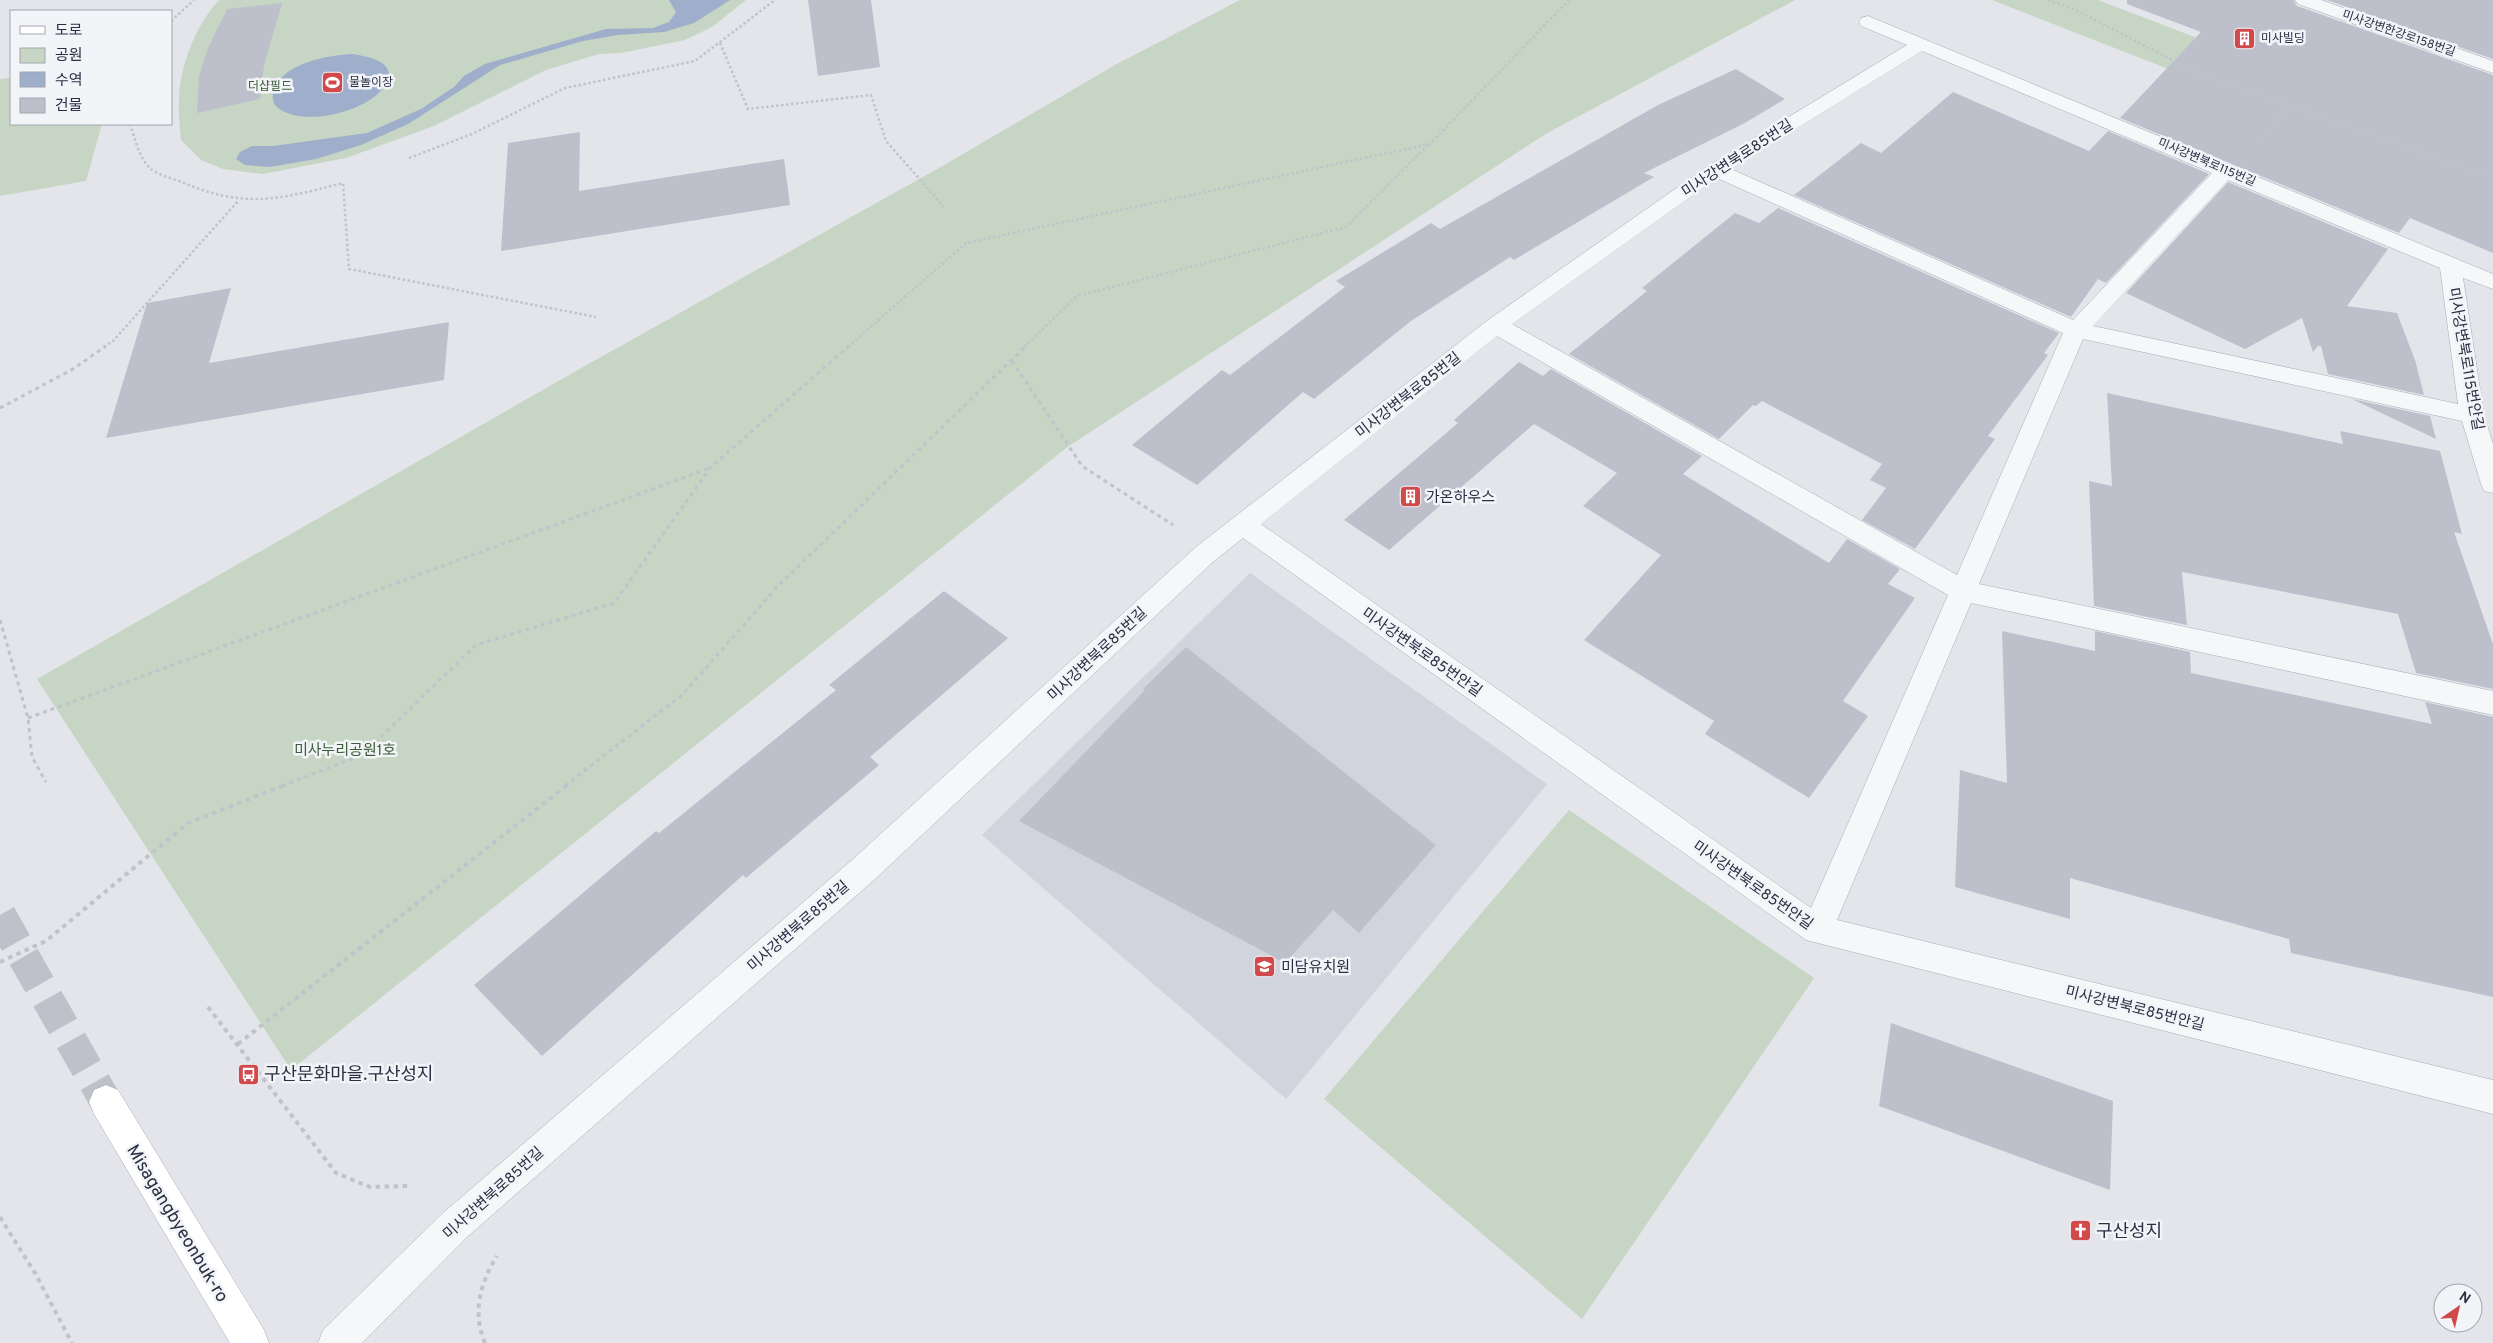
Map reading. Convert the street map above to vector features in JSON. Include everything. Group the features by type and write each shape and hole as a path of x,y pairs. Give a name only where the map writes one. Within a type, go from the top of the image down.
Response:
{"main road":[{"name":"Misagangbyeonbuk-ro","path":"106,1102 251,1343"}],"street":[{"name":"미사강변한강로158번길","path":"2304,0 2493,66"},
{"name":"미사강변북로115번길","path":"1868,22 2493,282"},
{"name":"미사강변북로85번길","path":"336,1343 455,1225 863,870 1205,554 1496,325 1714,170 1921,44"},
{"path":"1714,170 2076,330 2472,415"},
{"path":"1817,930 2076,330 2226,170"},
{"name":"미사강변북로115번안길","path":"2450,263 2472,415 2493,484"},
{"path":"1496,325 1963,590 2493,703"},
{"name":"미사강변북로85번안길","path":"1243,525 1817,930 2493,1097"}],"path":[{"path":"172,19 194,0"},
{"path":"409,158 472,134 565,88 695,61 775,0"},
{"path":"238,1044 683,694 777,587 1077,296 1346,227 1430,144 1569,0"},
{"path":"2048,0 2074,9 2197,73 2493,178"},
{"path":"720,43 748,108 871,95 886,141 944,207"},
{"path":"2258,144 2289,106"},
{"path":"130,125 140,153 151,169 199,190 239,200 287,198 343,184 349,269 596,317"},
{"path":"0,962 46,941 188,823 362,756 476,645 614,603 710,468 966,243 1430,144"},
{"path":"0,408 73,369 113,341 239,200"},
{"path":"1012,361 1082,466 1181,530"},
{"path":"28,718 710,468"},
{"path":"0,620 28,718 32,757 46,782"},
{"path":"208,1007 238,1044 276,1098 336,1173 360,1186 376,1189 384,1190 408,1186"},
{"path":"0,1218 35,1273 72,1343"},
{"path":"485,1343 479,1332 478,1301 489,1266 499,1252"}],"shaded area":[{"name":"미담유치원","path":"1250,573 1547,784 1286,1099 982,835"}],"green space":[{"name":"더샵필드","path":"219,0 746,0 712,27 685,40 621,53 599,54 546,70 434,126 346,158 263,174 223,169 201,160 181,140 179,101 182,75 196,34"},
{"name":"미사누리공원1호","path":"1240,0 1795,0 1544,135 1066,448 291,1070 37,679 576,371 946,164 1115,65"},
{"path":"1992,0 2098,0 2493,151 2493,196"},
{"path":"10,78 10,125 102,125 86,181 0,196 0,79"},
{"path":"1569,810 1814,978 1582,1319 1324,1099"}],"water":[{"path":"669,0 730,0 694,23 664,32 618,35 583,41 500,65 408,124 361,145 316,159 270,167 245,165 236,159 240,152 252,146 273,146 367,133 421,109 454,87 464,76 485,64 606,29 653,28 669,22 676,12"},
{"name":"물놀이장","path":"351,54 381,62 389,72 384,87 375,96 349,110 316,117 287,113 275,105 273,92 285,74 317,59"}],"building":[{"path":"808,0 871,0 880,67 818,76"},
{"path":"2127,0 2293,0 2297,6 2493,75 2493,253 2410,218 2399,233 2120,118 2201,32 2127,4"},
{"path":"2327,0 2493,0 2493,59"},
{"path":"282,3 264,65 260,99 197,113 199,76 208,48 227,9"},
{"path":"1736,69 1785,99 1743,124 1644,173 1654,177 1514,260 1510,257 1411,321 1314,399 1303,392 1197,485 1132,445 1222,370 1230,375 1345,287 1336,281 1431,223 1440,229 1658,105"},
{"path":"1953,92 2089,151 2108,131 2209,174 2106,283 2098,279 2071,317 1794,195 1861,143 1881,153"},
{"path":"580,132 579,191 784,159 790,205 501,251 508,143"},
{"path":"2228,182 2388,249 2347,306 2397,313 2415,360 2424,395 2328,374 2321,346 2318,346 2313,352 2302,318 2245,349 2126,293"},
{"path":"1778,208 2059,333 2044,353 2048,355 1988,436 1995,439 1915,549 1862,520 1886,488 1870,480 1882,464 1762,401 1756,406 1753,405 1719,439 1569,354 1647,291 1642,288 1735,213 1759,223"},
{"path":"231,288 209,363 449,322 444,380 106,438 147,303"},
{"path":"1519,362 1543,376 1551,369 1702,456 1683,474 1829,563 1847,539 1900,569 1888,584 1915,598 1843,701 1868,716 1809,798 1705,734 1714,721 1584,640 1661,555 1583,506 1617,473 1534,424 1389,550 1344,520 1458,423 1454,420"},
{"path":"2107,393 2343,444 2340,431 2440,451 2462,534 2454,532 2493,644 2493,689 2416,673 2398,614 2182,572 2187,625 2094,606 2089,481 2112,486"},
{"path":"2352,399 2430,416 2436,439"},
{"path":"944,591 1008,638 870,757 879,765 746,878 743,875 542,1056 474,985 656,831 659,833 836,690 829,685"},
{"path":"2002,631 2095,651 2095,631 2190,652 2191,673 2432,724 2425,702 2493,717 2493,997 2291,953 2289,939 2070,878 2070,919 1955,887 1960,770 2007,783"},
{"name":"미담유치원","path":"1186,647 1436,845 1359,933 1333,910 1285,963 1019,821 1145,690 1143,689"},
{"path":"1891,1023 2113,1101 2110,1190 1879,1106"}],"tunnel":[{"path":"0,915 106,1102"}],"place":[{"name":"미사빌딩","path":"2245,38"},
{"name":"물놀이장","path":"333,82"},
{"name":"가온하우스","path":"1410,497"},
{"name":"미담유치원","path":"1265,967"},
{"name":"구산문화마을.구산성지","path":"248,1074"},
{"name":"구산성지","path":"2080,1231"}]}
